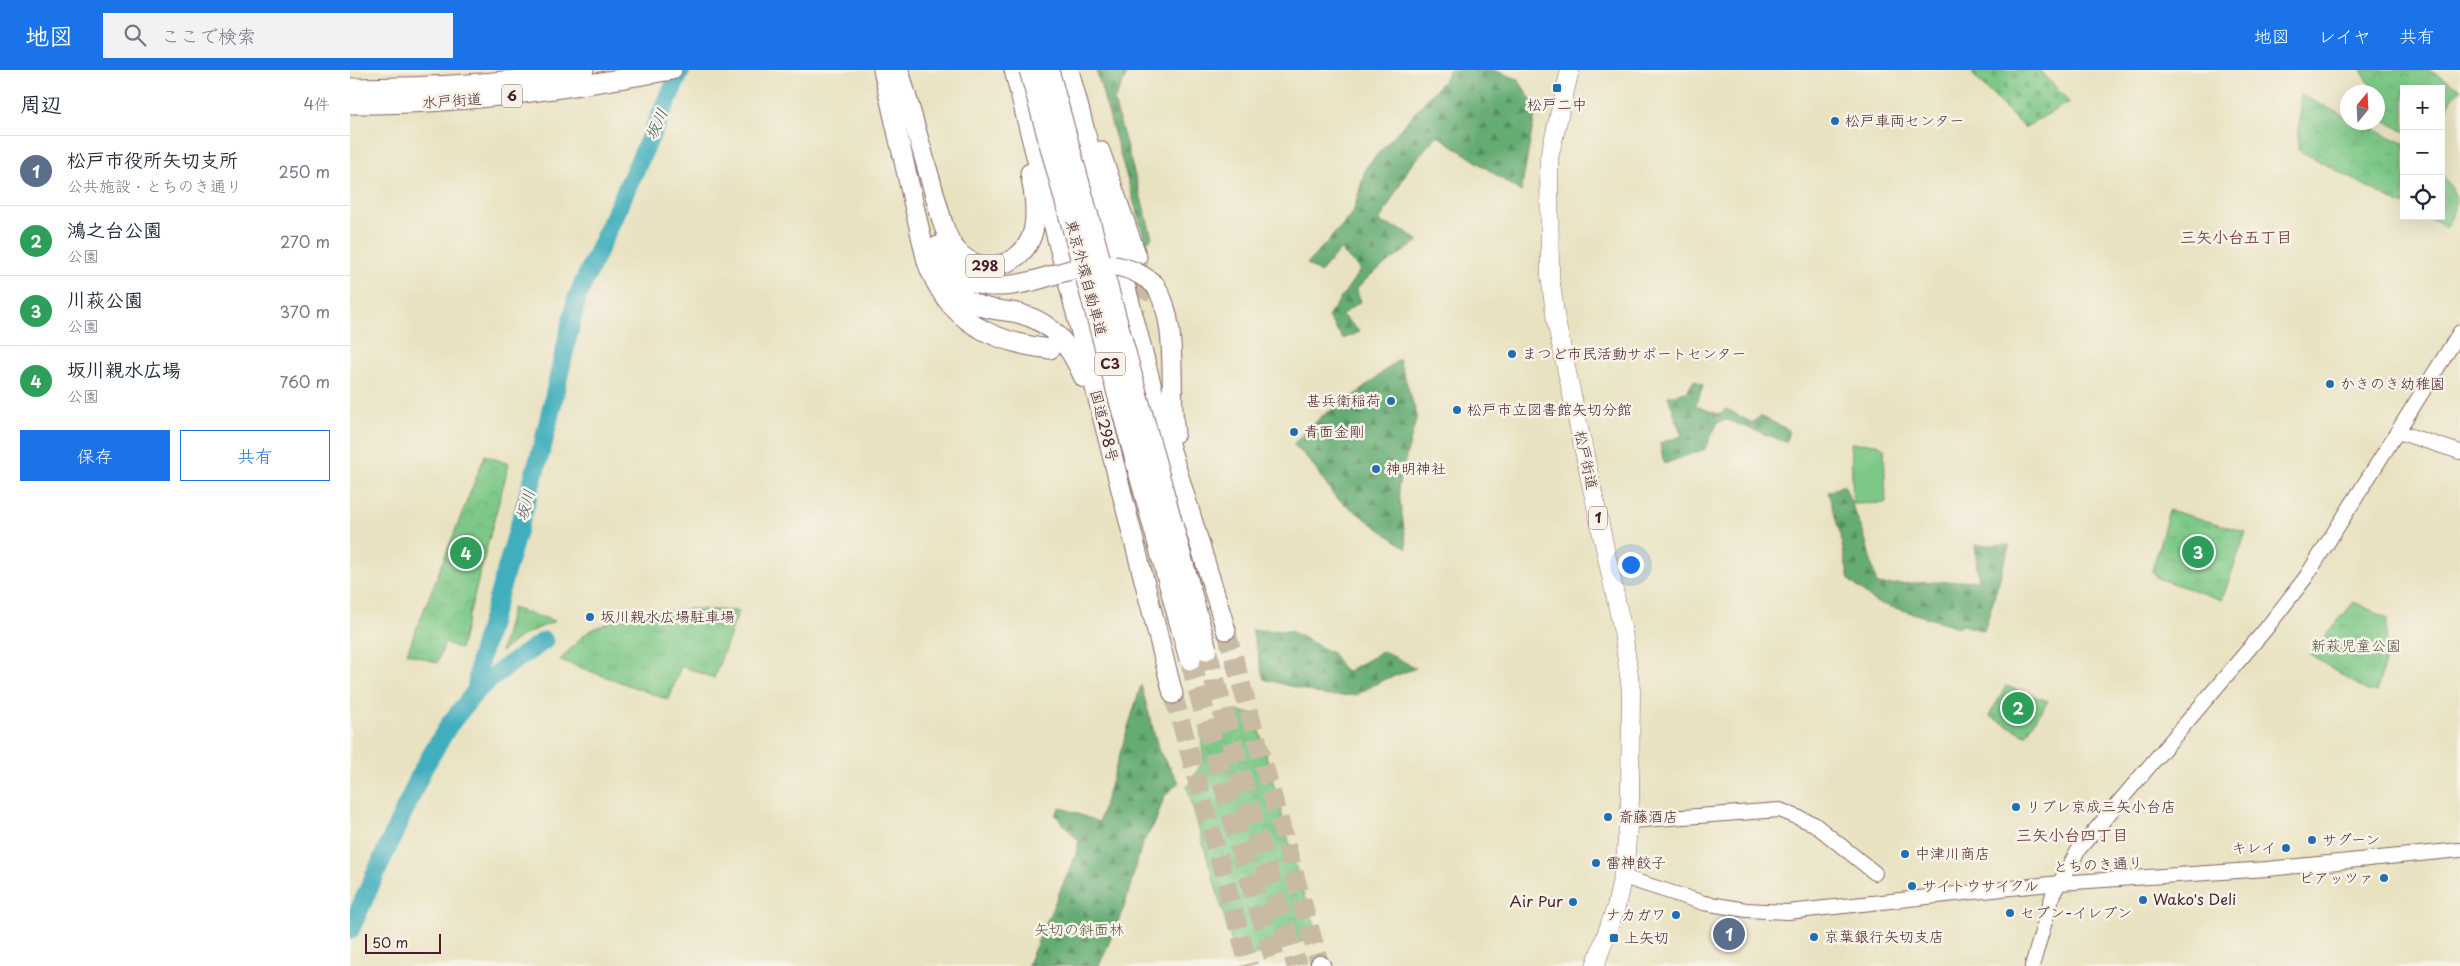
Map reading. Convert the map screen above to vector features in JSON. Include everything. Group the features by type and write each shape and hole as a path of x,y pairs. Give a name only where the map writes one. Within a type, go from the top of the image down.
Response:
{"highway":[{"name":"水戸街道","path":"350,88 402,88 487,82 584,70"},
{"name":"水戸街道","path":"350,104 402,105 484,99 577,87 672,70"},
{"name":"298","path":"883,70 927,262 944,300 968,322 1008,340 1050,349"},
{"name":"298","path":"899,70 942,224 955,248 967,259 978,264 995,266 1011,262 1027,245 1032,234 1035,209 1034,192 1020,124 1019,72"},
{"name":"東京外環自動車道","path":"1019,72 1198,654 1048,70"},
{"name":"298","path":"1070,70 1137,257"},
{"name":"298","path":"1070,70 1162,392 1226,630"},
{"name":"国道298号","path":"1019,72 1097,408"},
{"name":"298","path":"917,137 934,236 950,267 969,281 990,287 1016,285 1077,268 1107,264 1133,270 1155,285 1162,296 1169,320 1162,392"},
{"name":"298","path":"925,248 942,278 965,299 979,306 1033,317 1059,334 1079,366 1097,408 1129,522 1173,694"}],"main road":[{"name":"松戸街道","path":"1570,70 1549,158 1550,276 1556,321 1628,661 1633,714 1629,821 1624,877 1616,907 1595,966"}],"street":[{"path":"2032,966 2046,914 2059,883 2087,838 2264,630 2306,577 2460,332"},
{"path":"2398,432 2460,452"},
{"path":"1629,821 1780,810 1814,824 1875,873"},
{"name":"とちのき通り","path":"1624,877 1704,903 1746,910 1788,912 2059,883 2267,869 2460,850"}],"green space":[{"path":"1096,70 1129,70 1114,101 1152,237 1146,244"},
{"path":"1449,70 1493,70 1518,79 1536,108 1521,192 1437,135 1409,168 1379,222 1405,231 1419,241 1373,273 1356,290 1361,301 1342,315 1360,332 1343,339 1328,317 1360,270 1340,250 1320,273 1307,264 1353,213 1366,167 1446,78"},
{"path":"1976,70 2040,70 2069,102 2024,128 1972,74"},
{"path":"2361,70 2429,70 2460,88 2460,90 2445,112 2445,85 2400,85 2400,130 2385,120 2385,85 2370,84"},
{"path":"2301,95 2340,114 2340,130 2375,130 2400,141 2400,204 2298,150"},
{"path":"2445,178 2452,188 2456,200 2454,212 2446,228 2431,220 2445,220"},
{"path":"1399,359 1417,416 1398,487 1407,549 1334,496 1310,461 1293,444 1322,416 1349,400"},
{"path":"1694,380 1703,385 1696,406 1718,414 1727,409 1752,423 1760,416 1789,430 1786,442 1727,420 1718,422 1705,449 1664,464 1660,443 1682,436 1668,396 1687,392"},
{"path":"1851,443 1877,444 1884,448 1886,503 1853,504"},
{"path":"485,455 509,464 460,649 445,643 437,663 407,653"},
{"path":"1844,485 1864,534 1877,585 1978,580 1975,545 2010,545 1984,631 1963,625 1958,627 1875,602 1849,580 1839,530 1828,492"},
{"path":"2169,510 2246,532 2222,600 2157,578 2152,571"},
{"name":"新萩児童公園","path":"2354,602 2387,618 2386,659 2376,692 2367,691 2310,654"},
{"path":"512,608 555,621 519,637 501,652"},
{"path":"689,609 739,611 714,678 681,666 669,700 560,660 584,635 593,629 635,616"},
{"path":"1252,630 1291,631 1332,653 1346,672 1383,651 1416,668 1381,681 1356,695 1327,696 1264,679"},
{"name":"矢切の斜面林","path":"1141,685 1159,751 1179,782 1164,797 1155,823 1142,844 1125,905 1099,966 1027,966 1075,857 1079,841 1055,815 1060,807 1099,822"},
{"path":"2006,686 2048,701 2026,735 1989,716"},
{"path":"1236,711 1255,714 1302,890 1319,936 1237,961 1187,787 1203,761 1201,734 1220,719"}],"waterway":[{"name":"坂川","path":"476,691 480,659 543,444 577,297 681,70"},
{"name":"坂川","path":"350,930 423,769 449,725 476,691 504,668 544,641"}],"tunnel":[{"path":"1129,324 1140,297 1138,261"},
{"path":"1226,630 1320,965"},
{"path":"1206,649 1264,860 1297,966"},
{"path":"1190,659 1247,870 1277,966"},
{"path":"1173,694 1249,966"}],"place":[{"name":"松戸二中","path":"1557,88"},
{"name":"松戸車両センター","path":"1835,121"},
{"name":"まつど市民活動サポートセンター","path":"1512,354"},
{"name":"かきのき幼稚園","path":"2330,384"},
{"name":"甚兵衛稲荷","path":"1391,401"},
{"name":"松戸市立図書館矢切分館","path":"1457,410"},
{"name":"青面金剛","path":"1294,432"},
{"name":"神明神社","path":"1376,469"},
{"name":"川萩公園","path":"2198,552"},
{"name":"坂川親水広場","path":"466,553"},
{"name":"坂川親水広場駐車場","path":"590,617"},
{"name":"鴻之台公園","path":"2018,708"},
{"name":"リブレ京成三矢小台店","path":"2016,807"},
{"name":"斎藤酒店","path":"1608,817"},
{"name":"サグーン","path":"2312,840"},
{"name":"キレイ","path":"2286,848"},
{"name":"中津川商店","path":"1905,854"},
{"name":"雷神餃子","path":"1596,863"},
{"name":"ピアッツァ","path":"2384,878"},
{"name":"サイトウサイクル","path":"1912,886"},
{"name":"Wako's Deli","path":"2143,900"},
{"name":"Air Pur","path":"1573,902"},
{"name":"セブン-イレブン","path":"2010,913"},
{"name":"ナカガワ","path":"1676,915"},
{"name":"松戸市役所矢切支所","path":"1729,934"},
{"name":"京葉銀行矢切支店","path":"1814,937"},
{"name":"上矢切","path":"1614,938"}],"district":[{"name":"三矢小台五丁目","path":"2236,237"},
{"name":"三矢小台四丁目","path":"2072,835"}]}
